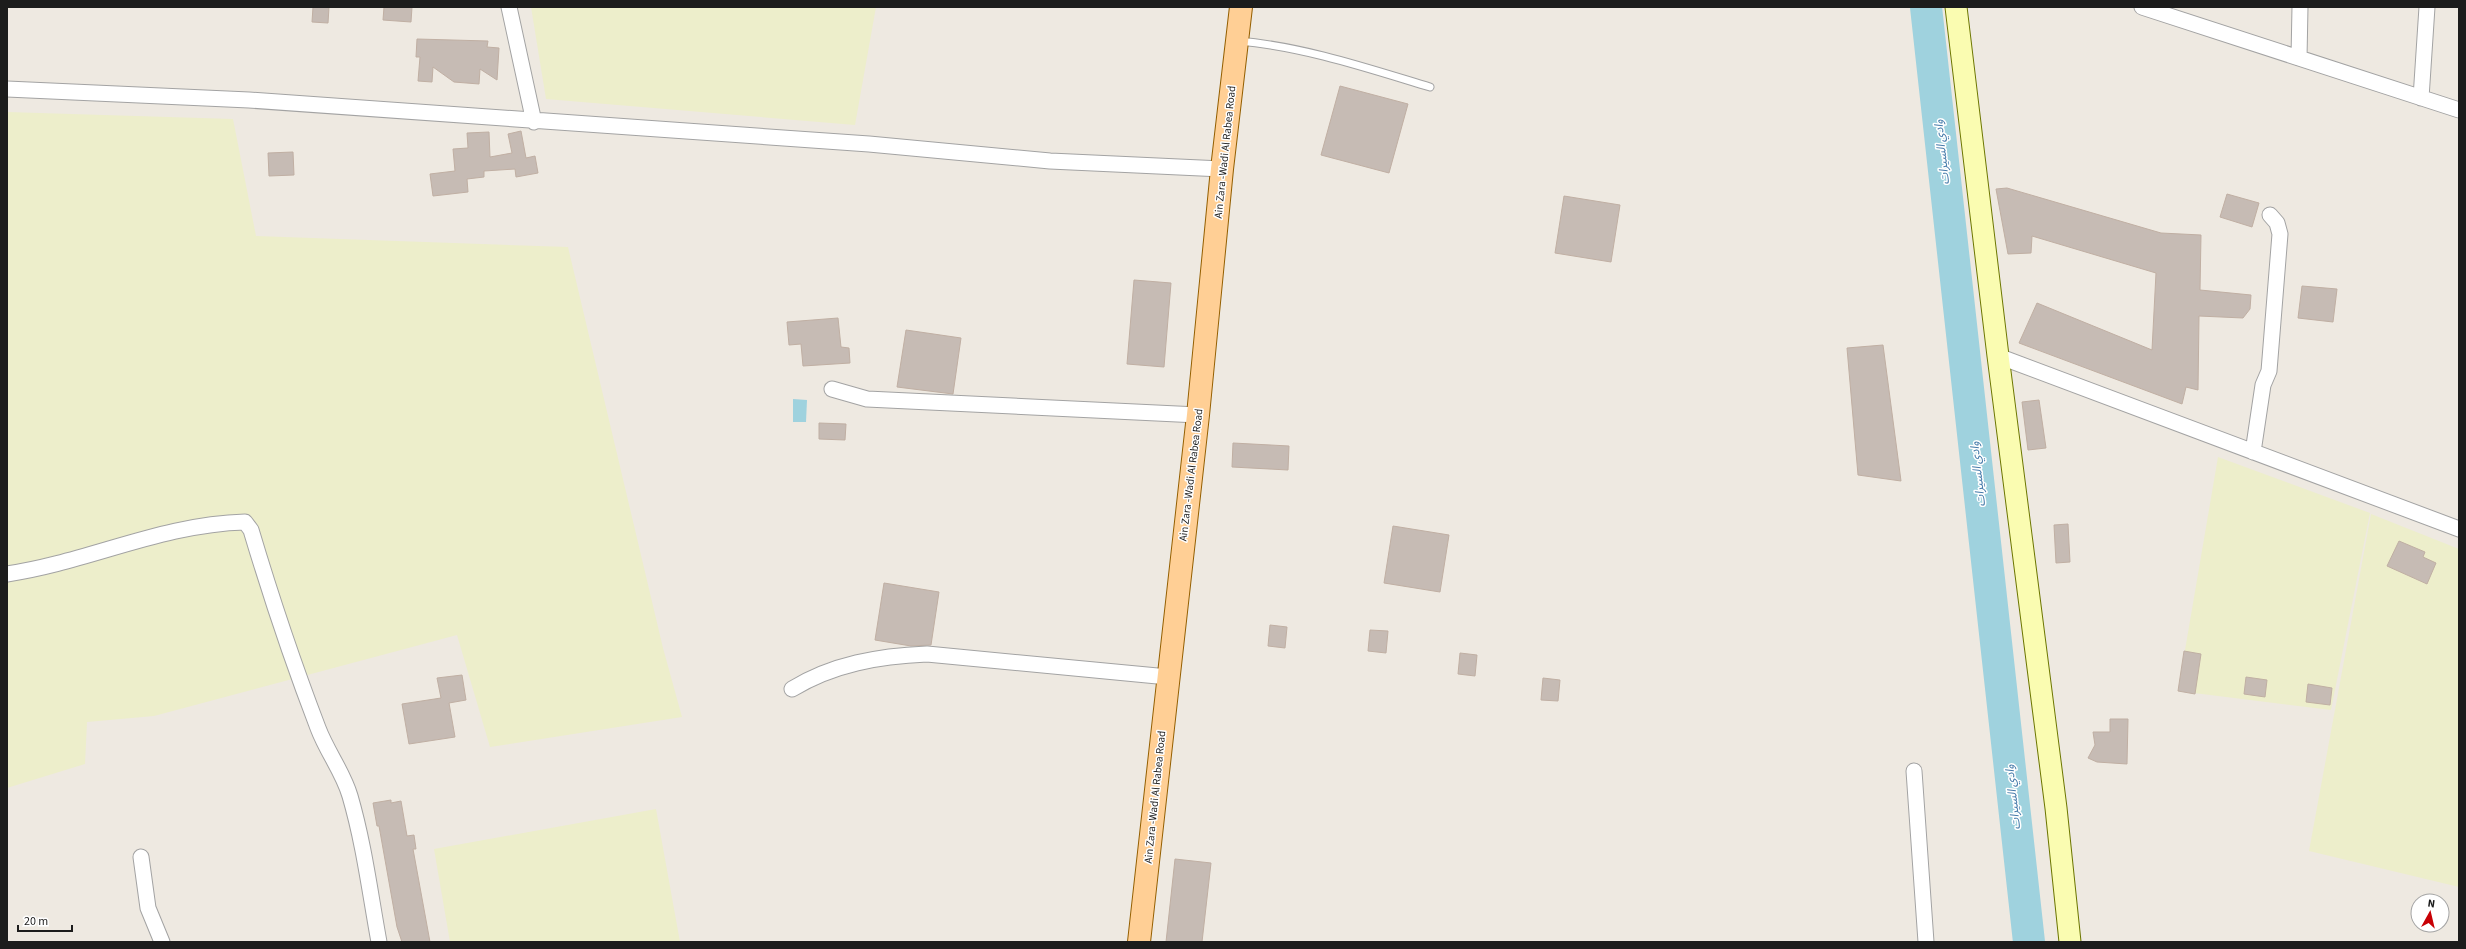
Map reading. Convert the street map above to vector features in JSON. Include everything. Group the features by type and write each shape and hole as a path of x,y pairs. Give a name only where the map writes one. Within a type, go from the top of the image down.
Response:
{"main road":[{"name":"Ain Zara -Wadi Al Rabea Road","path":"1139,942 1198,415 1222,169 1241,7"},
{"path":"1956,7 1998,356 2054,793 2070,942"}],"street":[{"path":"509,7 534,122"},
{"path":"2142,7 2459,110"},
{"path":"2299,58 2300,7"},
{"path":"2421,98 2427,7"},
{"path":"7,89 249,100 534,122 869,144 1050,160 1222,169"},
{"path":"2253,452 2263,385 2268,371 2280,245 2277,223 2270,215"},
{"path":"1998,356 2459,529"},
{"path":"832,389 867,399 1198,415"},
{"path":"7,574 30,571 149,536 199,526 245,522 251,530 280,621 319,731 339,768 350,795 360,835 379,942"},
{"path":"792,689 813,676 854,663 888,655 927,654 1168,677"},
{"path":"1914,770 1926,942"},
{"path":"141,857 148,908 162,942"}],"lane":[{"path":"1237,41 1269,44 1310,52 1430,87"}],"green space":[{"path":"531,7 876,7 855,125 546,99"},
{"path":"7,112 233,119 256,236 568,247 663,648 682,717 490,747 457,635 154,716 87,722 85,764 7,788"},
{"path":"2218,457 2370,513 2331,710 2178,691"},
{"path":"2371,514 2459,549 2459,887 2309,851"},
{"path":"656,809 680,942 450,942 434,849"}],"water":[{"path":"793,399 807,400 806,422 793,422"}],"building":[{"path":"313,7 329,7 328,23 312,22"},
{"path":"384,7 412,7 411,22 383,20"},
{"path":"417,39 488,41 487,47 499,48 497,80 480,69 479,84 454,82 433,67 432,82 418,81 420,57 416,57"},
{"path":"1340,86 1408,104 1389,173 1321,155"},
{"path":"521,131 526,158 535,156 538,173 516,177 515,169 484,171 484,177 467,179 468,192 433,196 430,174 455,171 453,149 468,148 467,133 489,132 490,157 512,153 508,134"},
{"path":"293,152 294,175 269,176 268,153"},
{"path":"2007,188 2161,233 2201,235 2200,290 2251,295 2250,309 2243,318 2199,316 2198,390 2186,387 2182,404 2019,343 2037,303 2152,350 2156,273 2032,236 2031,253 2008,254 1996,189"},
{"path":"2227,194 2259,203 2252,227 2220,217"},
{"path":"1564,196 1620,205 1611,262 1555,253"},
{"path":"1134,280 1171,283 1164,367 1127,364"},
{"path":"2302,286 2337,289 2333,322 2298,318"},
{"path":"838,318 841,347 849,348 850,363 803,366 801,344 789,345 787,322"},
{"path":"906,330 961,338 953,394 897,387"},
{"path":"1883,345 1901,481 1858,475 1847,348"},
{"path":"2039,400 2046,448 2028,450 2022,402"},
{"path":"819,423 846,424 845,440 819,439"},
{"path":"1233,443 1289,446 1288,470 1232,467"},
{"path":"2068,524 2070,562 2056,563 2054,525"},
{"path":"1393,526 1449,535 1440,592 1384,583"},
{"path":"2399,541 2425,552 2423,557 2436,563 2427,584 2387,566"},
{"path":"884,583 939,592 931,645 911,646 875,640"},
{"path":"1270,625 1287,627 1285,648 1268,646"},
{"path":"1370,630 1388,631 1386,653 1368,651"},
{"path":"2184,651 2201,654 2195,694 2178,691"},
{"path":"1460,653 1477,655 1475,676 1458,674"},
{"path":"462,675 466,700 449,703 455,737 409,744 402,704 441,698 437,678"},
{"path":"2246,677 2267,680 2265,697 2244,694"},
{"path":"1543,678 1560,680 1558,701 1541,700"},
{"path":"2308,684 2332,688 2330,705 2306,702"},
{"path":"2110,719 2128,719 2127,764 2097,762 2088,758 2095,745 2093,732 2110,732"},
{"path":"391,800 391,803 401,801 407,836 414,835 416,849 413,849 430,942 402,942 397,927 379,826 377,826 373,803"},
{"path":"1175,859 1211,863 1202,942 1166,942"}],"waterway":[{"name":"وادي السيرات","path":"1926,7 2029,942"}]}
